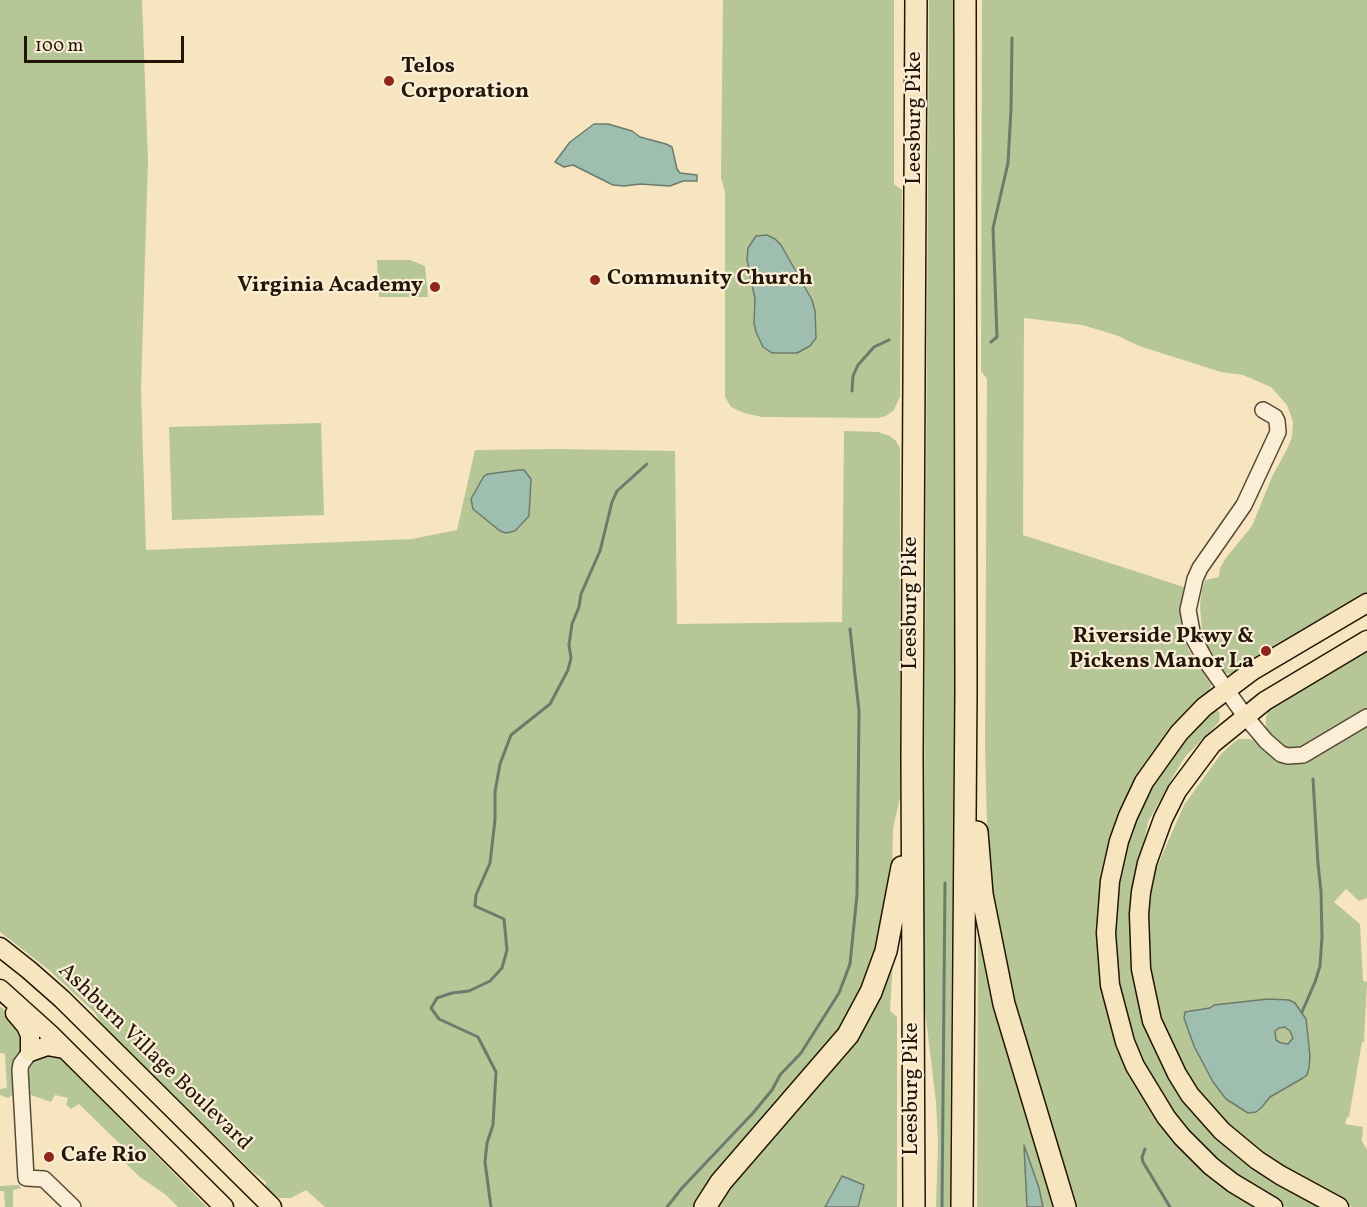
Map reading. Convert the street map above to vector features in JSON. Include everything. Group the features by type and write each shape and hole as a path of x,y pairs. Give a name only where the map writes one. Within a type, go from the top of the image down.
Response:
{"highway":[{"name":"Leesburg Pike","path":"914,1207 912,756 916,0"},
{"path":"962,1207 966,691 965,0"},
{"path":"966,691 982,894 1004,1004 1065,1207"},
{"path":"705,1207 721,1182 848,1035 871,992 886,951 901,876 912,756"}],"main road":[{"path":"1273,1207 1233,1183 1182,1137 1166,1117 1135,1066 1116,1011 1107,958 1107,909 1110,881 1119,841 1144,782 1172,742 1203,707 1252,671 1367,603"},
{"path":"1339,1207 1257,1160 1208,1117 1177,1074 1152,1021 1145,993 1139,952 1139,914 1141,892 1153,843 1177,791 1212,744 1265,700 1367,640"},
{"name":"Ashburn Village Boulevard","path":"0,947 62,999 272,1207"},
{"path":"0,989 224,1207"},
{"path":"0,996 26,1026 30,1035 30,1052 47,1046 64,1049"}],"street":[{"path":"1263,410 1275,417 1278,432 1244,505 1200,568 1191,589 1189,620 1193,637 1206,661 1245,716 1273,749 1288,756 1303,755 1367,717"},
{"path":"30,1052 21,1064 20,1070 26,1178 44,1179 73,1207"}],"green space":[{"path":"0,0 142,0 148,161 141,389 146,550 412,539 457,530 475,450 675,451 677,624 842,622 844,431 878,432 896,441 900,448 900,798 893,828 892,870 881,937 870,974 847,1022 717,1175 693,1207 325,1207 306,1190 291,1198 279,1198 266,1187 266,1182 135,1058 100,1022 95,1013 49,970 0,932"},
{"path":"723,0 894,0 894,184 902,190 900,396 894,410 886,416 877,418 762,417 731,407 725,397 725,192 721,178"},
{"path":"929,0 956,0 957,391 951,1207 936,1207 938,1143 936,1102 923,994"},
{"path":"982,0 1367,0 1367,594 1237,672 1228,674 1221,670 1202,633 1200,605 1202,590 1205,580 1219,577 1220,568 1226,558 1252,526 1272,477 1292,437 1293,422 1287,405 1271,387 1243,375 1221,372 1082,325 1024,318 1023,535 1184,587 1181,607 1184,637 1189,651 1211,684 1210,692 1109,852 1124,1056 1240,1197 1254,1207 1075,1207 1014,1006 994,909 987,825 985,745 987,379 981,371"},
{"path":"377,260 410,260 425,266 428,297 379,297"},
{"path":"321,423 324,515 172,520 169,427"},
{"path":"1367,649 1367,710 1308,745 1295,750 1281,747 1266,727 1266,716 1273,704"},
{"path":"1217,710 1220,713 1219,722 1185,757 1148,822 1133,899 1170,1076 1326,1207 1280,1205 1239,1180 1185,1130 1138,1057 1117,990 1112,922 1121,862 1138,812 1163,763 1208,713"},
{"path":"1367,725 1367,898 1359,901 1346,889 1334,902 1360,924 1363,981 1367,982 1364,1042 1362,1042 1349,1117 1345,1124 1363,1127 1362,1141 1367,1150 1367,1207 1352,1207 1275,1163 1221,1121 1187,1078 1158,1017 1146,947 1150,883 1184,805 1221,754 1239,739 1249,739 1256,741 1277,760"},
{"path":"981,936 1057,1207 977,1207 978,940"},
{"path":"893,961 890,1011 897,1017 897,1207 716,1207 728,1185"},
{"path":"0,1006 22,1025 25,1033 14,1094 8,1098 0,1095 0,1089 7,1088 5,1054 0,1053"},
{"path":"36,1054 58,1056 207,1207 178,1207 166,1195 140,1177 117,1155 123,1147 79,1104 71,1109 66,1105 68,1098 55,1095 51,1102 31,1095 28,1092 27,1066"},
{"path":"19,1185 21,1188 13,1190 13,1207 5,1207 4,1191 0,1191 0,1186"}],"shaded area":[{"path":"594,124 608,124 632,131 640,137 672,147 677,169 680,173 697,175 697,181 683,181 670,186 613,185 573,165 564,167 555,162 570,142"},
{"path":"767,235 781,245 812,300 815,311 816,338 810,346 797,353 772,353 763,347 756,332 755,299 747,260 748,248 756,236"},
{"path":"524,470 531,479 529,516 515,531 506,533 500,531 473,509 471,499 484,476"},
{"path":"1268,999 1289,1000 1295,1003 1306,1019 1310,1056 1307,1075 1270,1097 1256,1112 1248,1113 1226,1099 1213,1082 1194,1046 1184,1018 1185,1012 1210,1008 1214,1005","holes":["1285,1027 1293,1038 1288,1044 1276,1040 1275,1031 1279,1028"]},
{"path":"1024,1145 1039,1188 1043,1207 1027,1207"},
{"path":"842,1176 864,1185 858,1207 825,1207"}],"waterway":[{"path":"991,342 997,337 993,228 1008,163 1012,38"},
{"path":"852,391 853,376 858,365 874,347 889,340"},
{"path":"491,1207 485,1162 487,1143 493,1125 496,1072 478,1037 439,1019 431,1008 437,998 469,991 490,981 502,968 507,950 504,919 475,906 476,895 490,863 495,820 495,792 500,764 511,735 550,704 568,670 571,658 569,645 572,624 579,607 581,594 600,551 612,502 617,491 647,464"},
{"path":"667,1207 753,1113 772,1090 780,1075 801,1053 839,993 850,964 857,895 859,711 850,629"},
{"path":"1302,1012 1320,966 1322,937 1313,779"},
{"path":"942,1207 945,883"},
{"path":"1145,1149 1143,1162 1170,1207"}],"place":[{"name":"Telos Corporation","path":"389,81"},
{"name":"Community Church","path":"595,280"},
{"name":"Virginia Academy","path":"435,287"},
{"name":"Riverside Pkwy & Pickens Manor La","path":"1266,651"},
{"name":"Cafe Rio","path":"49,1157"}]}
